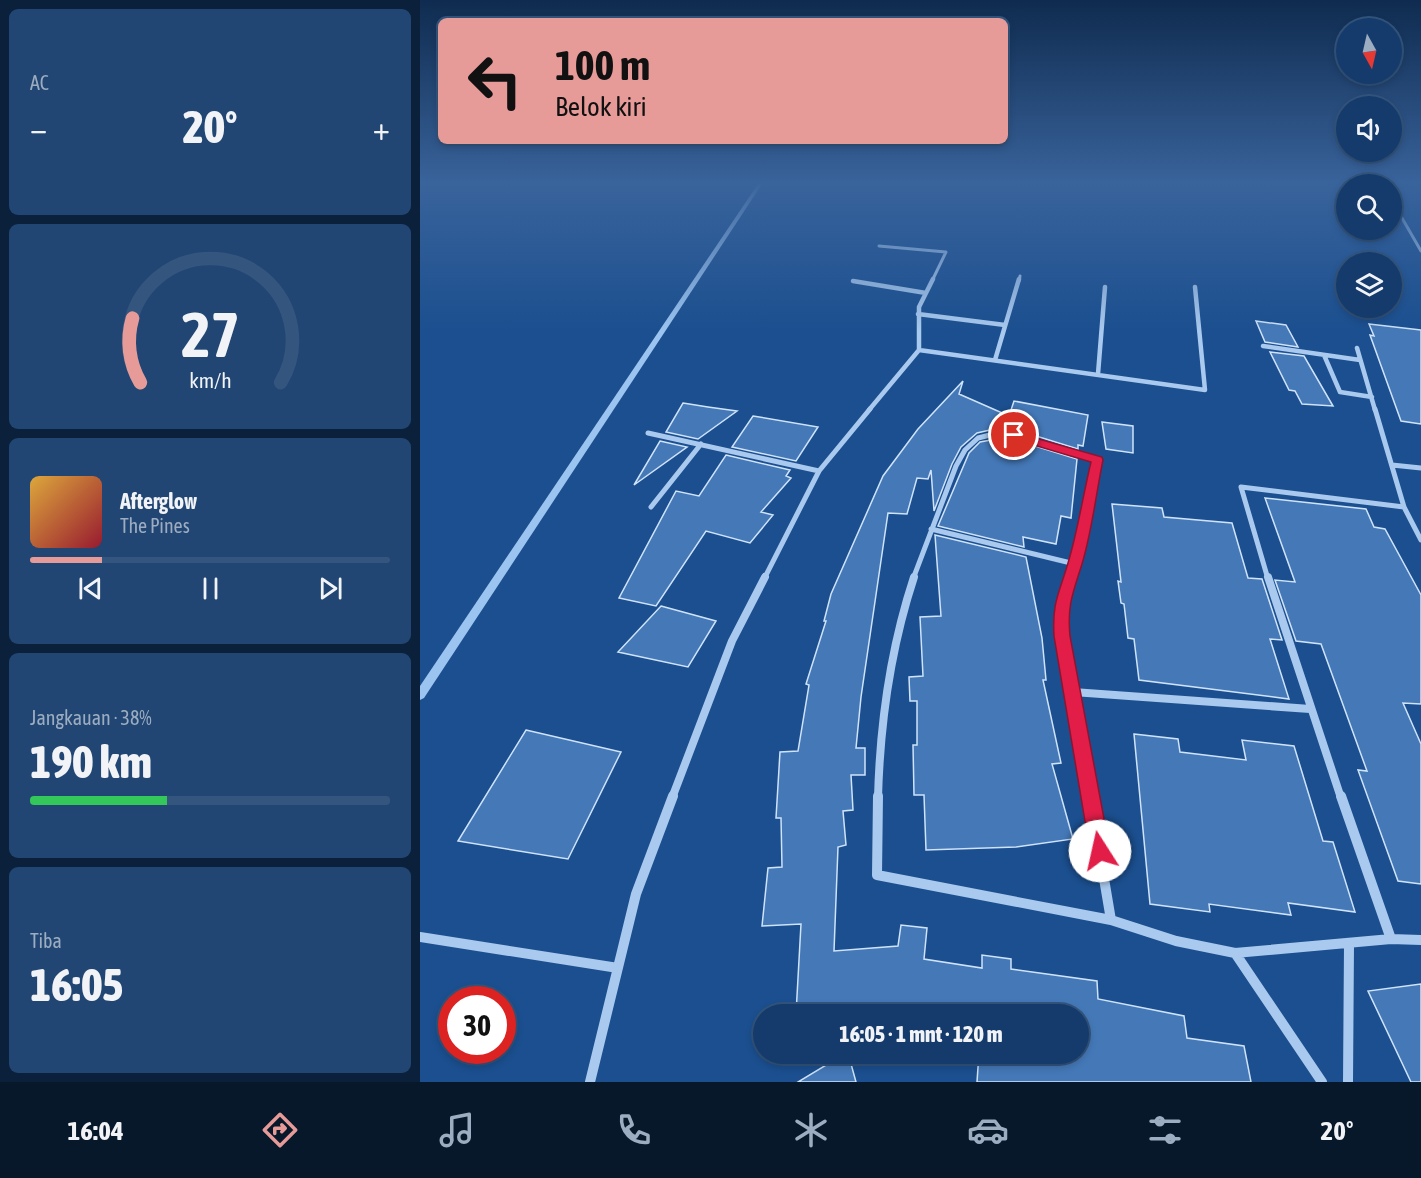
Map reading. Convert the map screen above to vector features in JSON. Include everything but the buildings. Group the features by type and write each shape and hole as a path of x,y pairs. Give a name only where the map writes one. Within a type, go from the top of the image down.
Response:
{"street":[{"path":"1410,231 1421,251"},
{"path":"590,1082 636,894 732,641 819,471 920,350 918,314 945,252 879,246"},
{"path":"995,360 1020,276"},
{"path":"853,281 926,292"},
{"path":"1098,374 1105,287"},
{"path":"920,350 1205,390 1195,287"},
{"path":"918,314 1005,325"},
{"path":"1263,346 1360,360"},
{"path":"1357,348 1404,507 1421,540"},
{"path":"1324,355 1340,392 1372,397"},
{"path":"648,433 819,471"},
{"path":"1112,920 1060,611 1064,592 1075,564 1097,460 1014,435 993,434 979,438 970,444 959,461 931,529 890,662 883,711 877,875 1112,920 1176,941 1235,953 1349,945 1391,939 1421,940"},
{"path":"651,507 701,444"},
{"path":"1392,465 1421,468"},
{"path":"1391,939 1310,710 1240,491 1241,487 1404,507"},
{"path":"931,529 1075,564"},
{"path":"1073,692 1310,710"},
{"path":"420,937 618,968"},
{"path":"1348,1082 1349,945"},
{"path":"1235,953 1322,1082"}],"waterway":[{"path":"420,695 728,231"}],"route":[{"path":"1014,435 1097,460 1075,564 1064,592 1060,611 1062,636 1100,851"}]}
